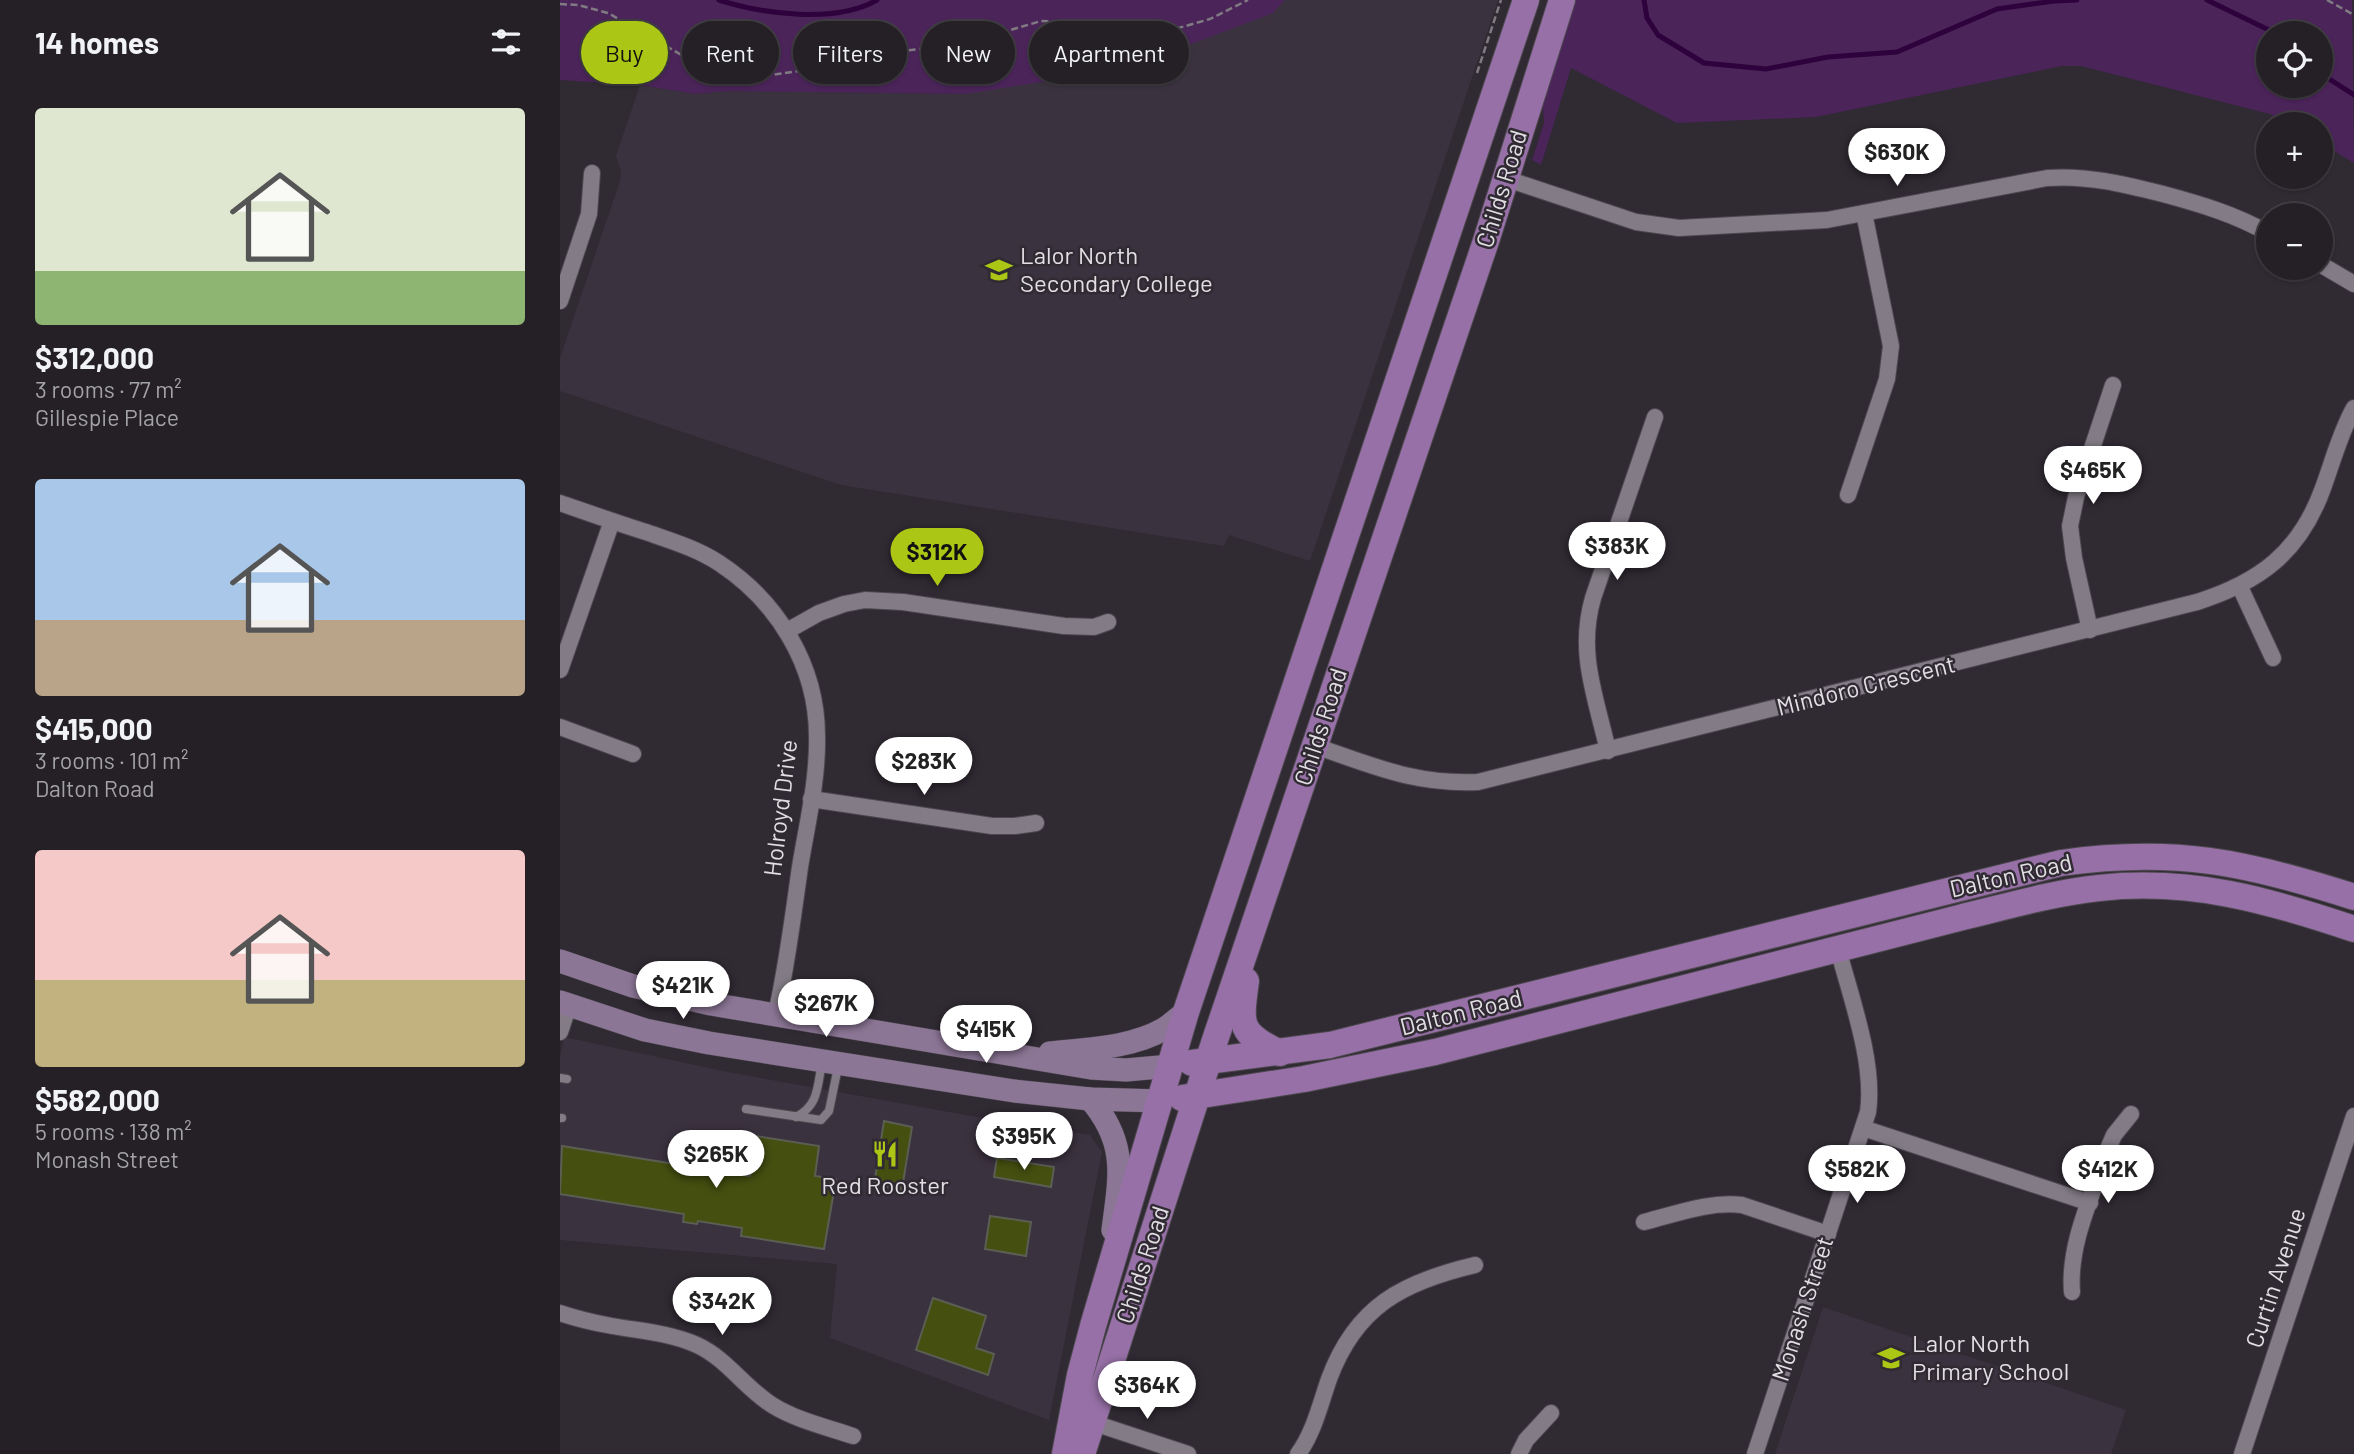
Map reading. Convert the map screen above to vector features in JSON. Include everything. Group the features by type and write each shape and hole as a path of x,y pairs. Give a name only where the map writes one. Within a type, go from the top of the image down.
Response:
{"main road":[{"name":"Childs Road","path":"1082,1454 1080,1375 1107,1275 1186,1012 1526,0"},
{"name":"Childs Road","path":"1065,1454 1111,1367 1208,1061 1507,179 1562,2"},
{"path":"1471,167 1507,179"},
{"name":"Mindoro Crescent","path":"1280,735 1315,746"},
{"name":"Dalton Road","path":"560,961 667,996 1091,1068 1126,1070 1330,1045 2061,863 2134,855 2212,859 2282,874 2354,897"},
{"name":"Dalton Road","path":"565,1004 666,1035 768,1052 967,1084 1090,1099 1161,1101 1327,1075 1435,1052 2043,897 2126,886 2175,886 2224,891 2290,908 2354,929"},
{"name":"Monash Street","path":"1830,919 1838,949"},
{"path":"1253,934 1243,1008 1244,1024 1248,1033 1259,1043 1280,1053"},
{"path":"1023,1057 1103,1047 1149,1036 1166,1028 1186,1012"},
{"name":"Holroyd Drive","path":"768,1052 776,1014"},
{"path":"1090,1099 1112,1130 1117,1149 1116,1205 1107,1275"},
{"path":"1080,1375 1094,1376 1111,1367"}],"street":[{"path":"560,300 589,214 592,173"},
{"path":"1507,179 1625,219 1679,228 1809,222 2026,181 2080,176 2212,207 2256,226"},
{"path":"1848,495 1887,379 1891,346 1864,213"},
{"path":"2333,272 2354,284"},
{"path":"2090,630 2070,526 2076,497 2113,385"},
{"name":"Mindoro Crescent","path":"1315,746 1395,774 1427,781 1454,783 1502,778 2197,602 2240,587 2276,563 2305,527 2323,490 2354,408"},
{"path":"1608,751 1586,656 1586,627 1593,598 1655,416"},
{"name":"Holroyd Drive","path":"560,503 693,548 718,562 764,600 786,631 810,682 816,707 817,735 811,799 776,1014"},
{"path":"560,670 611,521"},
{"path":"2240,587 2273,658"},
{"path":"786,631 819,613 865,600 903,602 1064,626 1094,627 1108,622"},
{"path":"560,727 633,754"},
{"path":"811,799 992,826 1036,822"},
{"name":"Monash Street","path":"1755,1454 1863,1128 1870,1098 1867,1063 1838,949"},
{"path":"560,1032 565,1004"},
{"path":"2072,1292 2072,1264 2090,1203 2108,1149 2121,1125 2131,1114"},
{"name":"Curtin Avenue","path":"2242,1454 2354,1116"},
{"path":"1863,1128 2090,1203"},
{"path":"1644,1222 1728,1203 1742,1205 1828,1234"},
{"path":"1298,1454 1313,1429 1337,1357 1366,1316 1385,1300 1412,1285 1475,1265"},
{"path":"560,1313 608,1325 677,1337 695,1344 729,1366 773,1406 853,1436"},
{"path":"1519,1454 1526,1440 1551,1413"},
{"path":"1083,1420 1188,1454"}],"lane":[{"path":"746,1109 814,1121 825,1117 831,1101 830,1062"},
{"path":"796,1117 809,1111 830,1062"}],"path":[{"path":"560,4 578,5 608,13 701,66 743,76 765,76 805,70 858,56 963,44 1041,22 1067,22 1128,33 1168,31 1210,19 1248,0"},
{"path":"2327,0 2354,15"}],"shaded area":[{"path":"560,0 1285,0 1273,13 1189,45 1189,21 1029,21 1029,84 965,94 728,91 695,94 624,84 668,84 668,21 581,21 581,81 560,80"},
{"name":"Lalor North Secondary College","path":"1285,0 1498,0 1310,561 1229,535 1224,546 841,485 560,391 560,358 620,181 621,172 616,156 640,85 695,94 728,91 965,94 1003,84 1015,84 1015,81 1029,77 1029,84 1189,84 1189,35 1273,13"},
{"path":"1570,0 2352,0 2354,163 2333,150 2333,112 2262,112 2081,66 2062,66 1816,117 1677,123 1571,68 1541,165 1532,160 1544,123 1542,93"},
{"path":"564,1037 728,1072 1090,1135 1102,1152 1049,1420 830,1338 837,1264 560,1240 560,1057"},
{"name":"Lalor North Primary School","path":"1823,1307 2126,1410 2111,1454 1775,1454"}],"building":[{"path":"884,1121 912,1127 902,1189 874,1185"},
{"path":"756,1136 819,1146 815,1176 836,1179 824,1249 741,1236 742,1228 698,1221 697,1224 683,1222 684,1214 560,1194 562,1146 750,1176"},
{"path":"997,1158 1054,1167 1051,1187 994,1177"},
{"path":"990,1216 1031,1222 1026,1256 985,1249"},
{"path":"933,1298 986,1316 976,1348 994,1354 988,1375 916,1350"}],"waterway":[{"path":"719,0 756,9 799,14 841,12 877,0"},
{"path":"1644,0 1647,18 1658,35 1704,63 1766,69 1828,57 1897,52 1997,9 2077,0"},
{"path":"2207,0 2256,24"},
{"path":"2333,81 2354,95"}],"place":[{"name":"Lalor North Secondary College","path":"999,270"},
{"name":"Red Rooster","path":"885,1154"},
{"name":"Lalor North Primary School","path":"1891,1358"}]}
